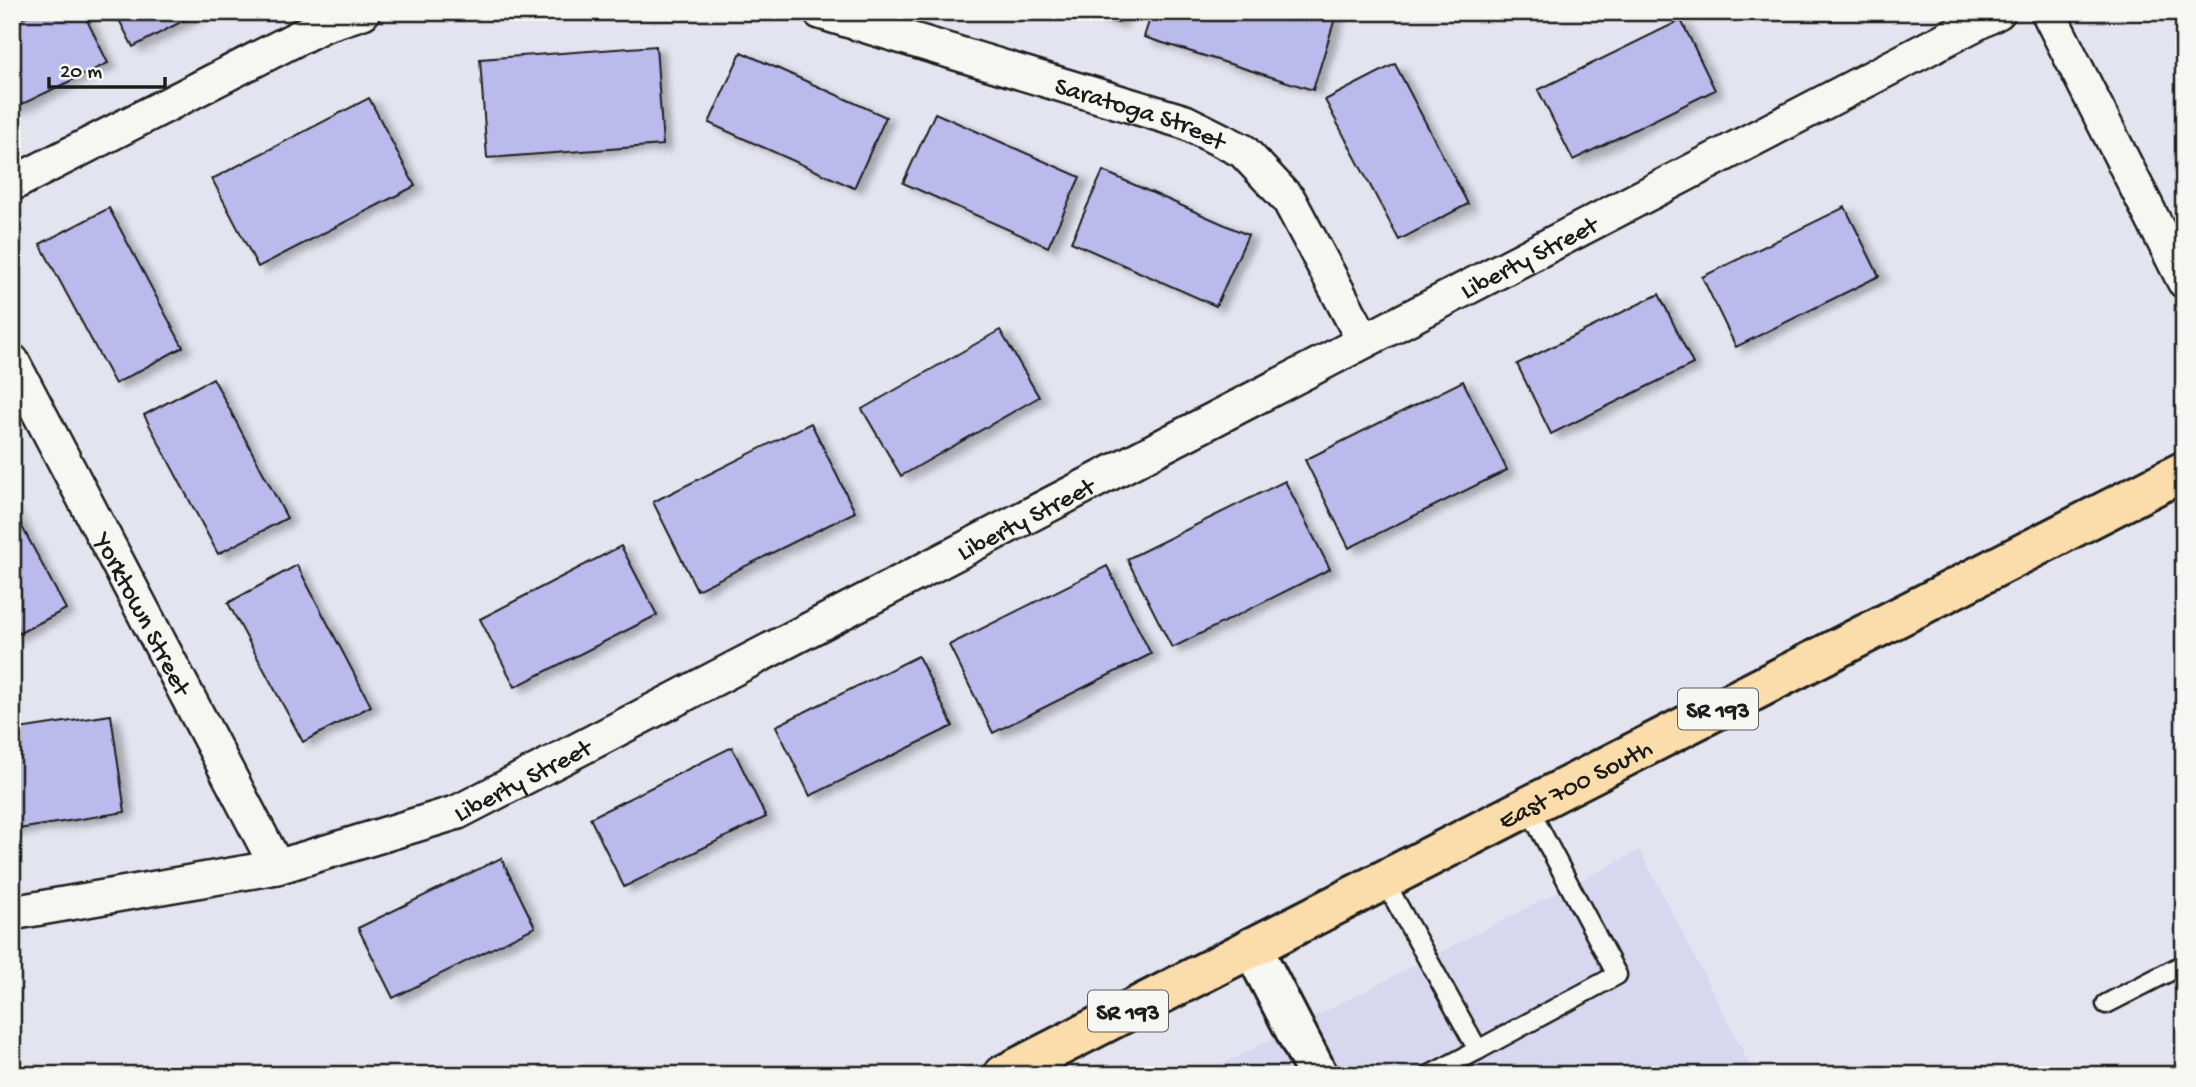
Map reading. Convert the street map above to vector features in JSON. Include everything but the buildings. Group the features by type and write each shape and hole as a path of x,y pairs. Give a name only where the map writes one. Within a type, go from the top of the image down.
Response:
{"main road":[{"name":"East 700 South","path":"1003,1075 1385,882 2184,471"}],"street":[{"path":"12,184 323,24 363,12"},
{"name":"Saratoga Street","path":"820,12 1185,122 1243,151 1289,200 1364,341"},
{"name":"Liberty Street","path":"12,913 277,867 458,812 1998,12"},
{"path":"2048,12 2184,281"},
{"name":"Yorktown Street","path":"12,360 277,867"},
{"path":"1252,947 1318,1075"}],"lane":[{"path":"1430,1075 1617,975 1528,807"},
{"path":"1385,882 1478,1050"},
{"path":"2106,1004 2184,964"}],"shaded area":[{"path":"1640,850 1755,1075 1201,1075"}]}
